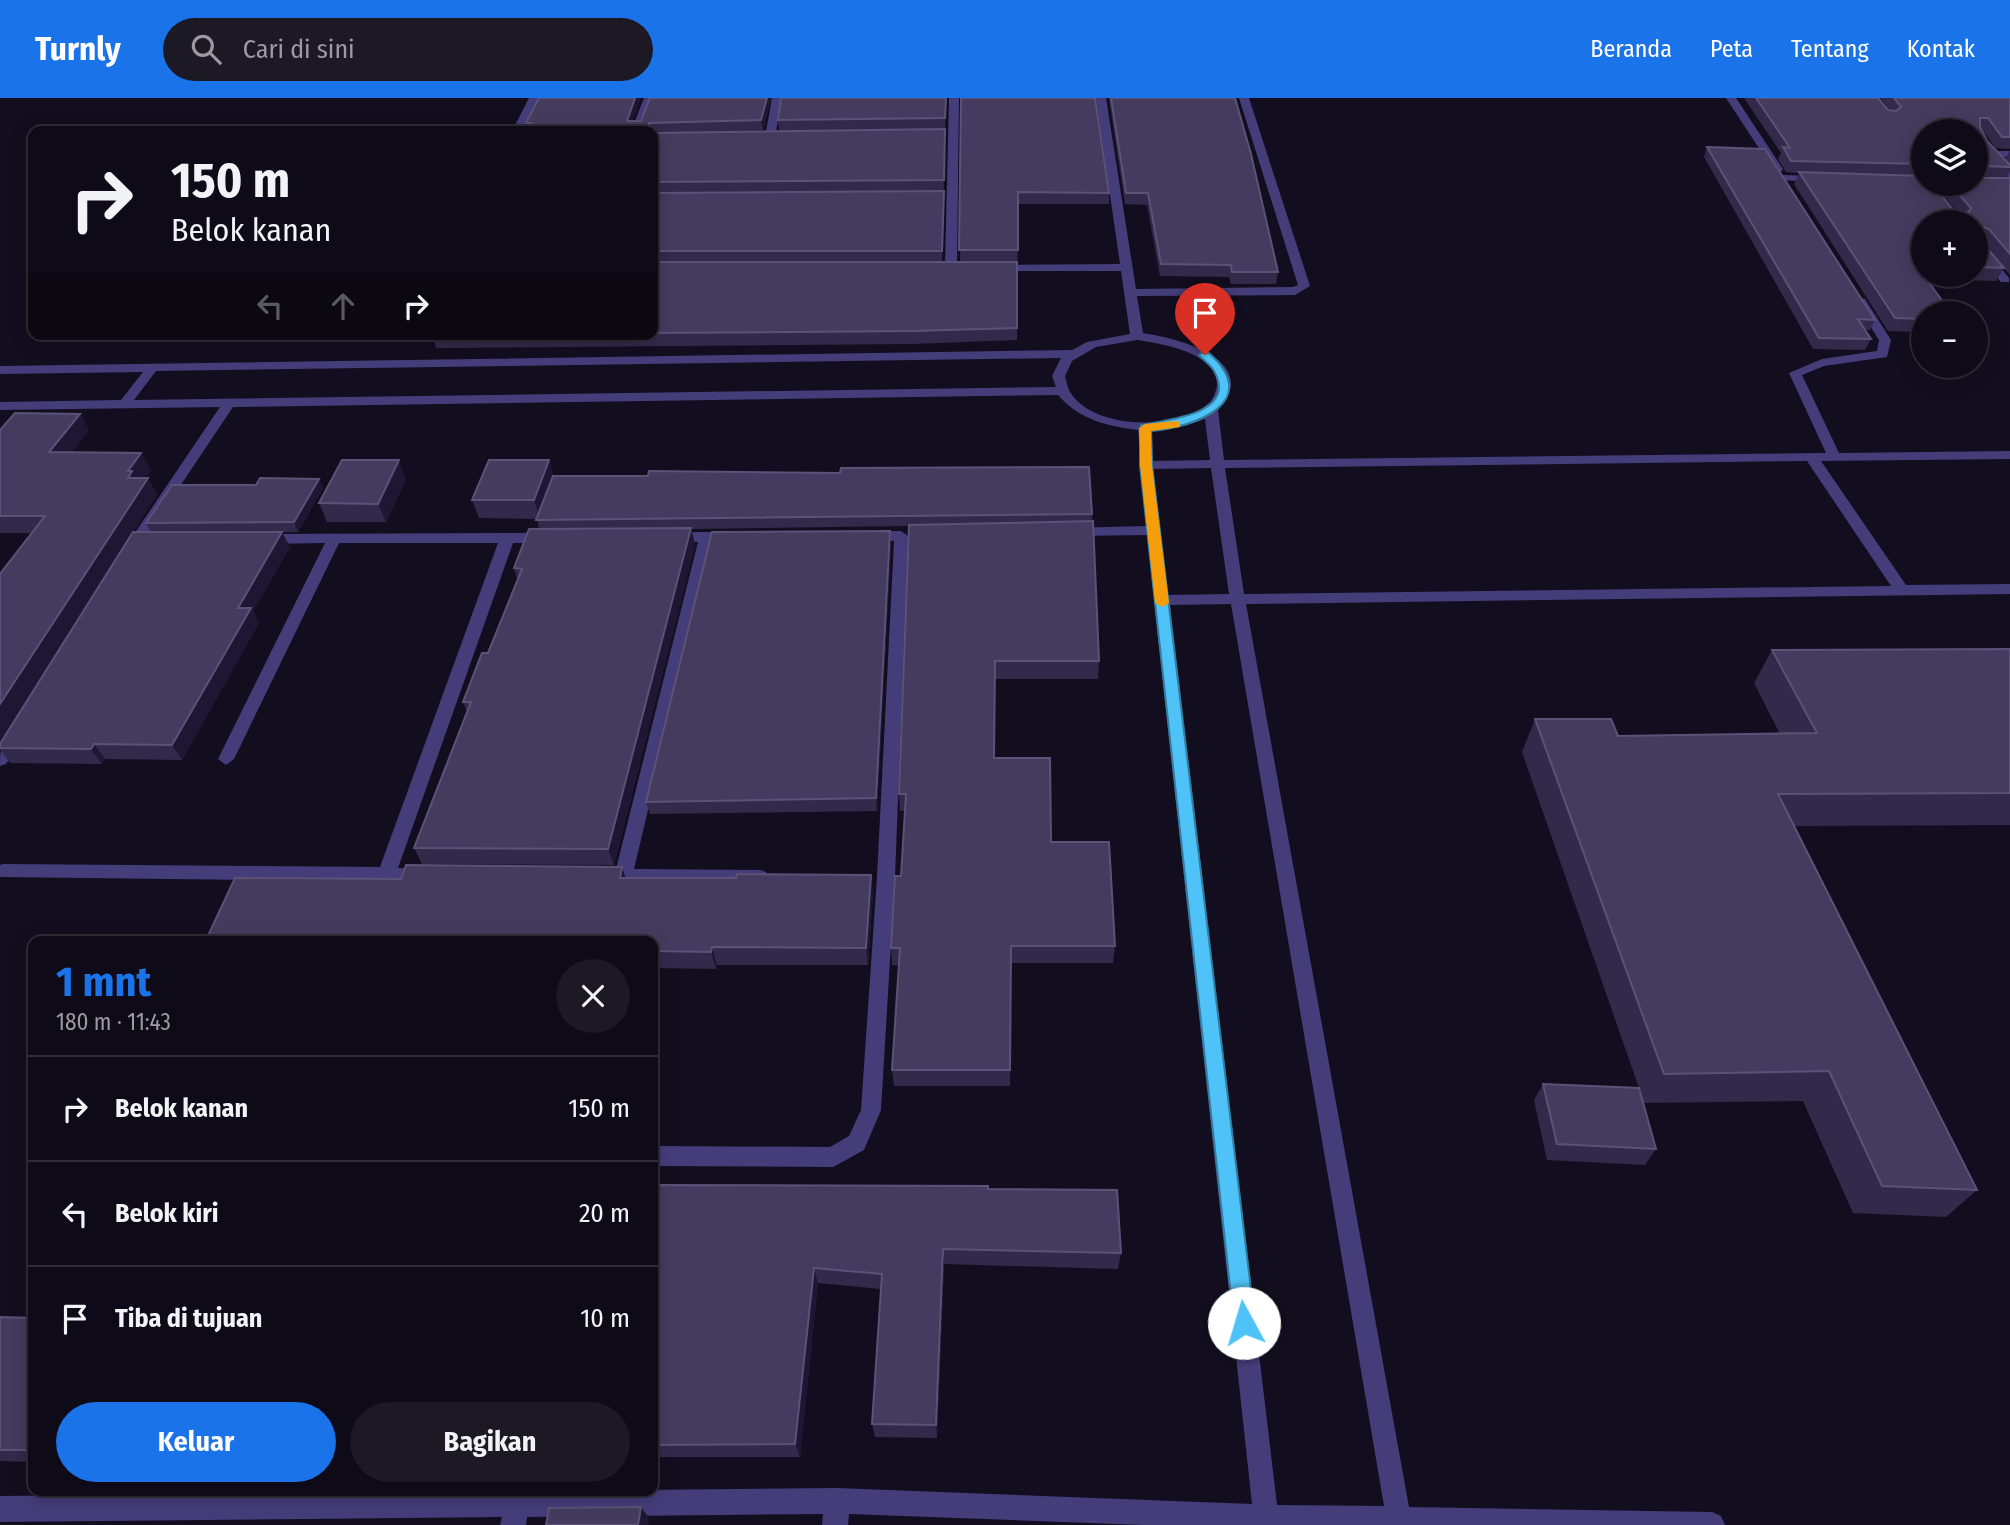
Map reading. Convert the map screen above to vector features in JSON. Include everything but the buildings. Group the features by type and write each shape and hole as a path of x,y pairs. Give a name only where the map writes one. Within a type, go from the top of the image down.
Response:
{"street":[{"path":"520,126 534,98"},
{"path":"638,126 649,98"},
{"path":"769,137 777,98"},
{"path":"951,269 949,231 954,98"},
{"path":"1101,98 1137,337"},
{"path":"1131,293 1295,291 1304,286 1244,98"},
{"path":"1731,98 1791,190"},
{"path":"940,135 954,135"},
{"path":"757,137 783,137"},
{"path":"1988,149 2010,176"},
{"path":"1991,153 2010,154"},
{"path":"1783,178 1825,179"},
{"path":"1998,185 2010,185"},
{"path":"939,197 952,197"},
{"path":"1988,259 2005,280"},
{"path":"978,268 1127,267"},
{"path":"923,269 964,269"},
{"path":"1834,456 1795,373 1822,363 1883,354 1885,340 1856,294"},
{"path":"1137,337 1186,345 1205,355 1219,368 1224,382 1222,397 1211,410 1171,426 1145,428 1117,425 1091,417 1071,405 1060,391 1057,378 1061,365 1072,354 1101,341 1137,337"},
{"path":"0,370 1072,354"},
{"path":"124,405 152,369"},
{"path":"2,409 1060,391"},
{"path":"122,563 228,404"},
{"path":"1211,410 1216,464 1238,599 1400,1523"},
{"path":"1145,428 1146,465 1267,1521"},
{"path":"1146,465 2010,455"},
{"path":"1811,457 1902,591"},
{"path":"1061,532 1154,530"},
{"path":"658,1156 833,1157 857,1143 871,1110 879,877 907,536 845,536"},
{"path":"653,537 748,537"},
{"path":"623,876 706,537"},
{"path":"387,874 507,538"},
{"path":"242,539 560,538"},
{"path":"226,759 334,539"},
{"path":"136,540 162,540"},
{"path":"1162,600 2010,589"},
{"path":"0,761 22,726"},
{"path":"3,871 442,875"},
{"path":"581,876 775,877"},
{"path":"0,1509 515,1514 836,1513 1400,1523 1712,1525"}],"slow traffic":[{"path":"1162,603 1146,465 1145,428 1176,424"}],"route":[{"path":"1205,355 1219,368 1224,382 1222,397 1211,410 1193,419 1171,426 1145,428 1146,465 1244,1323"}]}
